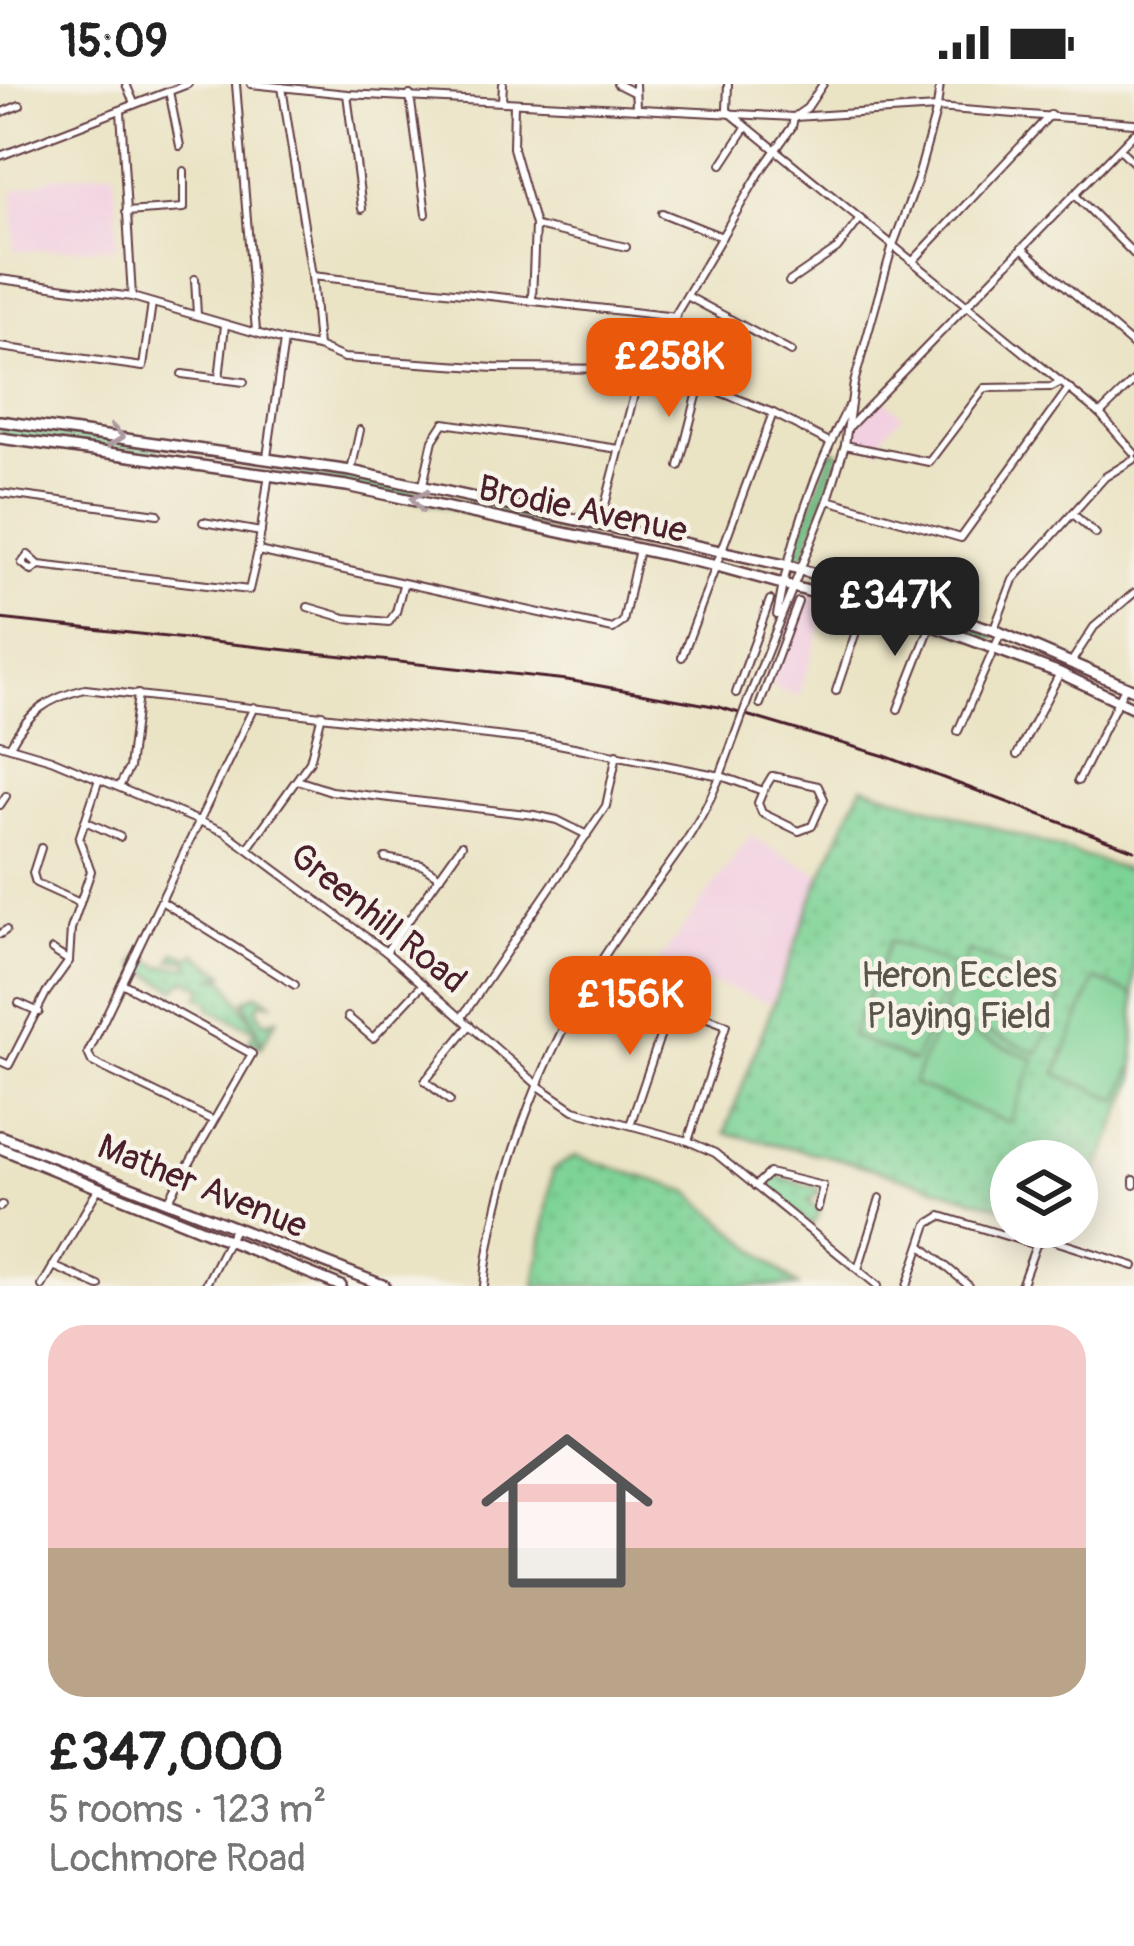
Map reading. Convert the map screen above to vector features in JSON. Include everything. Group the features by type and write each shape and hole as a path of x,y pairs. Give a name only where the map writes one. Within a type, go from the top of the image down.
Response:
{"street":[{"path":"126,84 135,104"},
{"path":"0,156 188,84"},
{"path":"236,84 256,331"},
{"path":"251,84 325,88 347,94 794,117 937,108 1134,123"},
{"path":"428,84 428,95"},
{"path":"502,101 503,84"},
{"path":"617,84 635,88 636,107"},
{"path":"728,84 728,112 745,129 1100,414 1134,456 1105,477 1013,580 995,648 958,731"},
{"path":"596,540 643,369 794,117 807,108 823,84"},
{"path":"775,623 802,571 845,445 849,404 937,108 940,84"},
{"path":"281,87 312,276 318,347"},
{"path":"170,91 180,146"},
{"path":"347,94 362,208"},
{"path":"410,95 426,214"},
{"path":"514,103 513,148 535,225 532,300"},
{"path":"0,112 15,104"},
{"path":"121,111 132,297"},
{"path":"913,261 1051,115"},
{"path":"721,164 745,129"},
{"path":"847,428 1134,133"},
{"path":"1119,148 1134,163"},
{"path":"126,212 184,208 184,171"},
{"path":"1074,194 1134,254"},
{"path":"662,213 722,238"},
{"path":"789,282 837,249 860,219"},
{"path":"535,225 626,247"},
{"path":"1022,248 1134,346"},
{"path":"312,276 676,317"},
{"path":"0,279 132,297 344,358 494,368 643,369 700,384 829,442"},
{"path":"195,279 197,315"},
{"path":"688,296 791,352"},
{"path":"0,347 143,367 152,303"},
{"path":"219,379 225,325"},
{"path":"39,566 249,590 261,532 284,341"},
{"path":"182,374 244,382"},
{"path":"1100,414 1134,380"},
{"path":"679,466 700,384"},
{"path":"845,445 929,462 985,388 1065,385"},
{"path":"828,500 962,538 1065,385"},
{"path":"484,1286 509,1158 588,987 613,943 697,828 721,776 775,623 783,583 829,442 849,404"},
{"path":"682,658 773,413"},
{"name":"Brodie Avenue","path":"0,421 351,471 723,550 997,631 1130,688"},
{"path":"423,485 433,440 444,423 619,449"},
{"path":"351,471 360,430"},
{"name":"Brodie Avenue","path":"0,438 269,473 418,499 717,566 931,625 1060,673 1134,708"},
{"path":"163,458 165,442"},
{"path":"0,494 158,514"},
{"path":"1073,514 1096,534"},
{"path":"203,521 261,532"},
{"path":"258,551 613,629 623,622 639,549"},
{"path":"312,610 389,622 403,584"},
{"path":"1072,661 1094,626 1134,593"},
{"path":"736,693 770,600"},
{"path":"836,692 866,604"},
{"path":"760,704 796,605 785,605"},
{"path":"898,709 931,625"},
{"path":"754,645 778,653"},
{"path":"1017,755 1060,673"},
{"path":"1078,781 1119,700 1130,688"},
{"path":"5,745 42,704 86,689 322,714 617,754 721,776 763,791"},
{"path":"119,787 129,768 138,694"},
{"path":"212,1120 92,1062 88,1053 254,707"},
{"path":"248,848 315,753 322,714"},
{"name":"Greenhill Road","path":"5,745 119,787 248,848 386,952 540,1087 574,1110 688,1141 715,1153 878,1286"},
{"path":"462,1018 606,806 617,754"},
{"path":"777,775 818,786 824,800 812,826 799,831 762,813 758,807 763,791 777,775"},
{"path":"0,1061 9,1065 69,961 71,929 91,871 80,839 99,779"},
{"path":"297,780 331,791 534,814 587,835"},
{"path":"0,805 6,796"},
{"path":"84,821 120,837"},
{"path":"386,952 462,844"},
{"path":"41,848 33,873 36,883 80,902"},
{"path":"385,858 422,865 440,878"},
{"path":"160,901 296,986"},
{"path":"52,950 69,961"},
{"path":"122,983 252,1054 168,1201"},
{"path":"348,1017 373,1038 423,984"},
{"path":"588,987 617,1000 658,999 727,1026 688,1141"},
{"path":"19,1003 39,1012"},
{"path":"630,1125 671,1004"},
{"path":"450,1101 425,1081 470,1025"},
{"name":"Mather Avenue","path":"0,1136 385,1286"},
{"name":"Mather Avenue","path":"0,1148 317,1281 340,1286"},
{"path":"755,1186 770,1173 823,1186 816,1203"},
{"path":"42,1286 105,1174"},
{"path":"858,1269 880,1198"},
{"path":"907,1286 928,1224 941,1216 990,1231"},
{"path":"205,1286 235,1227"},
{"path":"922,1247 969,1286"},
{"path":"1021,1286 1035,1248"},
{"path":"1077,1248 1134,1266"},
{"path":"53,1266 98,1286"}],"shaded area":[{"path":"114,171 118,247 15,251 13,191 55,177"},
{"path":"883,397 902,416 884,434 880,449 854,442 857,427"},
{"path":"804,593 829,601 799,696 770,687"},
{"path":"750,836 821,875 771,1003 656,965"}],"green space":[{"path":"0,424 158,445 157,453 0,435"},
{"path":"831,450 839,452 802,561 793,559"},
{"path":"276,463 591,528 589,536 275,471"},
{"path":"806,578 995,638 984,640 805,586"},
{"name":"Heron Eccles Playing Field","path":"862,786 1134,872 1134,1081 1098,1169 1098,1140 990,1140 990,1204 837,1158 725,1133 819,881"},
{"path":"890,941 953,966 914,1062 851,1036"},
{"path":"968,951 1064,989 1038,1053 942,1014"},
{"path":"176,952 191,958 195,953 225,974 212,978 224,978 258,1031 244,1001 257,994 273,1003 260,1002 257,1008 264,1022 277,1019 262,1045 258,1032 260,1047 249,1041 255,1031 209,1008 211,1003 199,997 204,988 186,979 175,989 135,965 140,955 160,966 192,967 187,960 171,960"},
{"path":"1095,979 1134,995 1134,1063 1119,1100 1056,1074"},
{"path":"939,1021 1035,1059 1009,1123 913,1084"},
{"path":"576,1156 688,1191 798,1286 535,1286 553,1169"},
{"path":"775,1176 819,1189 808,1200 820,1211 812,1226 764,1184"}],"railway":[{"path":"0,619 567,680 719,707 885,756 1134,850"}]}
